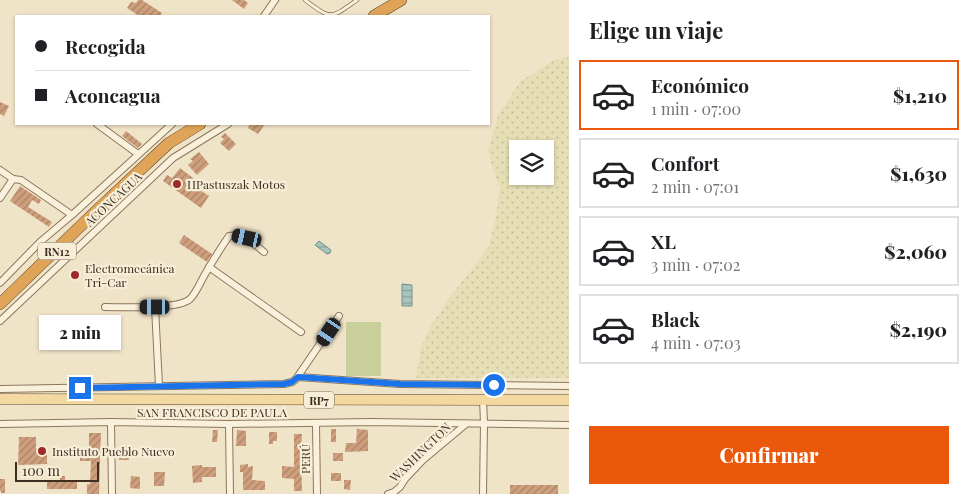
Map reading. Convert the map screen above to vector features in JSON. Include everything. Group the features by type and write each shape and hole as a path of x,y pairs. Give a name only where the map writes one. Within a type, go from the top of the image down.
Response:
{"highway":[{"path":"376,15 401,0"},
{"name":"RN12","path":"0,306 169,143 198,125"}],"main road":[{"name":"RP7","path":"0,394 51,402 70,400 569,400"}],"street":[{"path":"265,15 275,0"},
{"path":"98,125 138,154"},
{"name":"ACONCAGUA","path":"0,283 40,242 171,125"},
{"name":"ACONCAGUA","path":"0,321 173,158 226,125"},
{"path":"0,170 13,179 21,180 72,215"},
{"path":"0,198 13,179"},
{"path":"106,307 155,307 180,304 188,301 193,296 229,236 235,235 247,238 264,252"},
{"path":"209,267 301,332"},
{"path":"155,307 159,386"},
{"path":"0,394 159,386 284,384 292,382 298,377 339,316"},
{"path":"298,377 400,384 569,386"},
{"path":"483,399 483,494"},
{"path":"111,422 112,494"},
{"name":"SAN FRANCISCO DE PAULA","path":"0,424 111,422 316,424 371,422 569,424"},
{"path":"229,424 230,494"},
{"name":"PERÚ","path":"316,424 317,494"},
{"name":"WASHINGTON","path":"388,494 398,491 405,479 424,460 466,424"}],"lane":[{"path":"305,0 321,12 333,15 338,14 356,0"}],"shaded area":[{"path":"569,57 569,378 416,378 421,347 429,329 452,294 489,246 500,188 488,151 498,115 520,82 554,60"}],"green space":[{"path":"346,322 381,322 381,376 346,376"}],"water":[{"path":"319,241 331,250 330,253 327,254 315,245"},
{"path":"402,284 412,285 412,306 402,306"}],"building":[{"path":"138,0 142,0 162,13 161,15 138,15 127,8 131,2 136,3"},
{"path":"232,0 244,0 248,3 244,9"},
{"path":"0,102 9,106 4,116 0,114"},
{"path":"250,125 264,125 258,134 248,128"},
{"path":"126,131 142,144 138,148 122,136"},
{"path":"225,133 236,144 229,151 220,143 224,139 221,137"},
{"path":"199,152 209,164 197,175 188,165 193,161 190,159"},
{"path":"180,168 197,181 194,186 209,196 201,208 163,181 167,175 172,178"},
{"path":"20,186 41,200 39,204 32,200 28,207 52,222 49,227 10,201"},
{"path":"184,235 212,254 207,262 179,243"},
{"path":"331,429 336,429 336,442 331,442"},
{"path":"357,429 368,430 368,451 345,452 346,443 356,443"},
{"path":"213,430 218,430 217,442 212,442"},
{"path":"237,430 246,431 246,446 236,446"},
{"path":"269,432 277,432 277,441 273,441 273,444 269,444"},
{"path":"89,433 101,433 99,494 87,494 87,484 90,484 91,461 80,461 80,451 89,451"},
{"path":"294,434 302,434 302,491 294,491 294,479 282,478 282,466 294,467"},
{"path":"19,437 36,437 36,448 47,448 47,464 18,465"},
{"path":"120,446 130,446 129,460 119,460"},
{"path":"333,453 343,453 343,461 333,461"},
{"path":"248,464 248,467 253,466 252,480 265,481 265,490 243,490 243,472 240,472 240,465"},
{"path":"202,465 202,467 216,467 216,477 202,477 202,482 193,483 192,466"},
{"path":"154,472 165,472 164,486 154,486"},
{"path":"331,473 341,473 341,481 331,481"},
{"path":"60,476 65,476 65,480 77,480 77,489 47,489 47,480 60,480"},
{"path":"131,476 140,477 140,489 130,488"},
{"path":"0,479 5,479 5,493 0,491"},
{"path":"344,480 351,480 350,490 344,489"},
{"path":"510,485 558,485 558,494 510,494"}],"place":[{"name":"HPastuszak Motos","path":"177,184"},
{"name":"Electromecánica Tri-Car","path":"75,275"},
{"name":"Instituto Pueblo Nuevo","path":"42,451"}],"route":[{"path":"80,388 284,384 296,380 298,377 400,384 494,385"}]}
